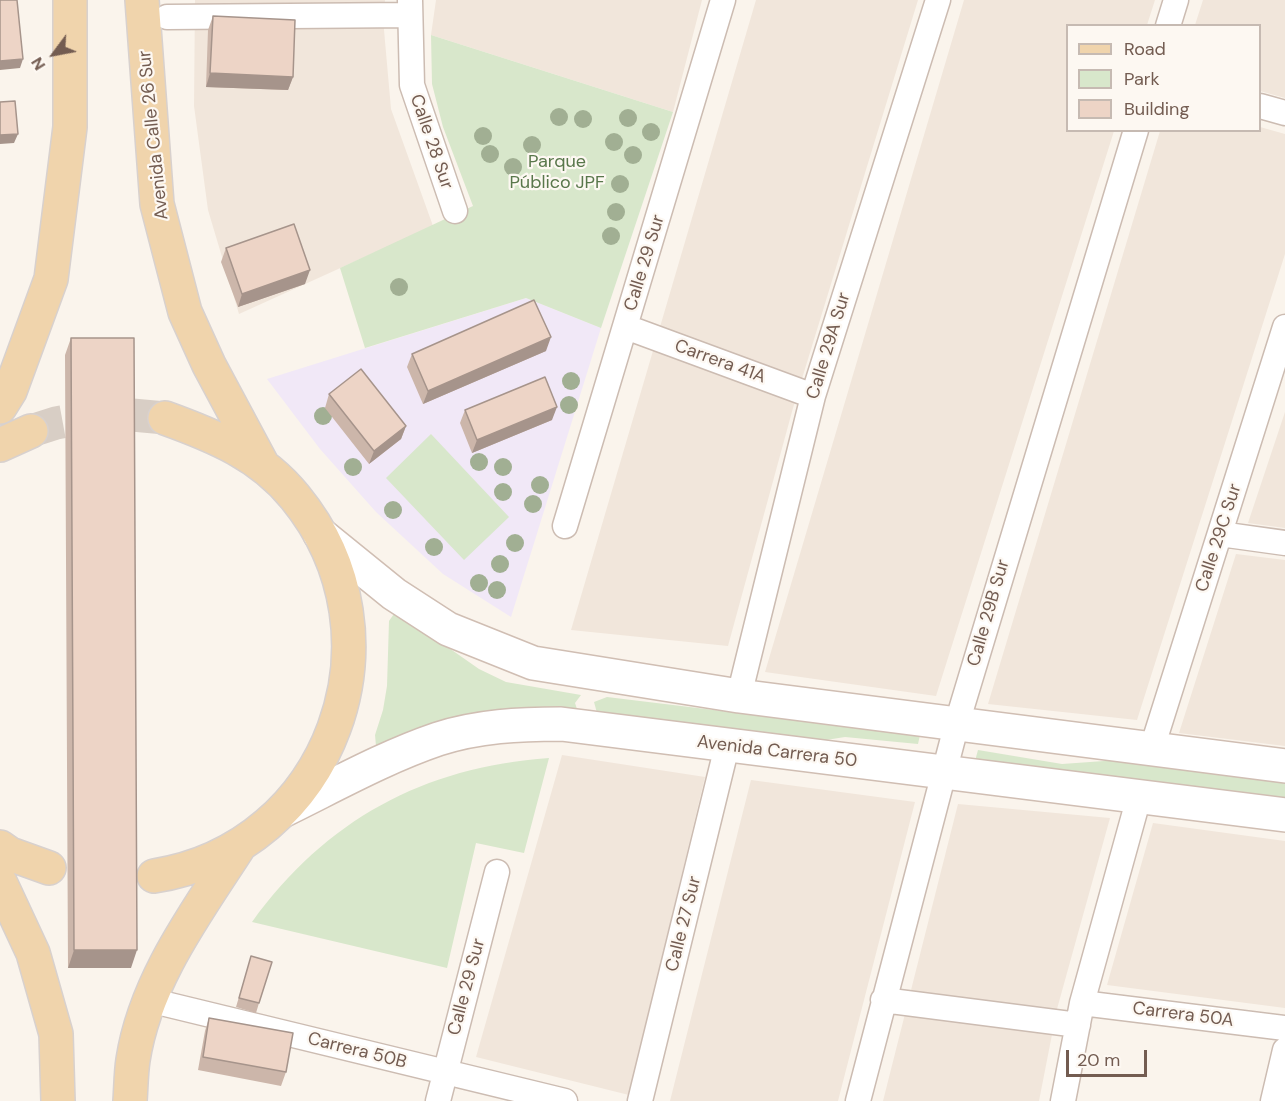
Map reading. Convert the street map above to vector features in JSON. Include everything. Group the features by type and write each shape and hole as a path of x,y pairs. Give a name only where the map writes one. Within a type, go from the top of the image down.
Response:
{"main road":[{"path":"0,407 10,391 51,279 70,127 70,0"},
{"name":"Avenida Calle 26 Sur","path":"154,8 157,204 186,312 209,365 263,466"},
{"path":"154,876 183,872 238,848 285,810 320,763 343,708 350,649 343,590 320,534 295,497 263,466 216,436 165,418"},
{"path":"0,445 31,431"},
{"path":"320,534 394,594 448,629 533,663 739,696 1285,766"},
{"name":"Avenida Carrera 50","path":"285,810 398,754 440,739 483,729 519,724 561,724 1285,815"},
{"path":"0,847 10,854 49,868"},
{"path":"130,1101 133,1059 149,1000 182,935 238,848"},
{"path":"0,882 33,953 56,1034 58,1101"}],"street":[{"name":"Calle 29 Sur","path":"565,526 723,0"},
{"name":"Calle 29A Sur","path":"739,696 813,396 938,0"},
{"path":"1169,24 1176,0"},
{"path":"154,8 410,7"},
{"name":"Calle 28 Sur","path":"410,7 412,85 455,211"},
{"path":"1261,106 1285,113"},
{"name":"Calle 29B Sur","path":"858,1101 957,723 1135,132"},
{"name":"Carrera 41A","path":"626,327 813,396"},
{"name":"Calle 29C Sur","path":"1152,748 1284,334"},
{"path":"1220,534 1285,543"},
{"name":"Calle 27 Sur","path":"640,1101 727,746"},
{"path":"1063,1101 1080,1014 1139,796"},
{"name":"Calle 29 Sur","path":"438,1101 497,872"},
{"name":"Carrera 50B","path":"149,1000 565,1101"},
{"name":"Carrera 50A","path":"883,1000 1285,1028"},
{"path":"1274,1101 1285,1050"}],"shaded area":[{"path":"195,0 385,0 384,30 391,109 433,226 239,314 208,210 194,106"},
{"path":"436,0 702,0 673,112 431,35"},
{"path":"756,0 918,0 793,408 728,646 571,630"},
{"path":"964,0 1155,0 1147,24 1066,24 1066,132 1114,132 936,696 765,672"},
{"path":"1203,0 1285,0 1285,98 1261,91 1261,24 1195,24"},
{"path":"1261,127 1285,134 1285,254 1137,720 988,704 1160,132 1261,132"},
{"path":"526,298 601,328 511,617 443,574 376,512 320,449 267,379"},
{"path":"1285,412 1285,528 1248,523"},
{"path":"1236,554 1285,560 1285,746 1179,733"},
{"path":"562,755 705,777 629,1095 476,1057"},
{"path":"751,780 915,802 838,1101 670,1101"},
{"path":"958,804 1110,818 1057,1009 1039,1101 883,1101"},
{"path":"1153,823 1285,841 1285,1008 1107,985"}],"green space":[{"name":"Parque Público JPF","path":"431,35 673,112 601,328 526,298 365,348 340,268 473,206 443,127 432,84"},
{"path":"431,434 509,517 464,560 386,478"},
{"path":"396,611 479,669 506,682 581,695 575,703 578,712 376,746 375,735 383,710 387,686 389,621"},
{"path":"607,697 920,735 918,744 845,737 807,743 597,713 594,702"},
{"path":"978,750 1062,764 1146,758 1285,777 1285,805 975,761"},
{"path":"549,758 524,853 476,843 447,968 252,922 281,886 312,855 345,828 381,805 419,787 460,773 503,763"}],"building":[{"path":"0,0 17,0 23,59 0,61"},
{"path":"213,16 295,20 293,77 210,73"},
{"path":"15,101 18,134 0,135 0,102"},
{"path":"294,224 310,270 242,294 226,248"},
{"path":"534,300 551,337 428,391 412,354"},
{"path":"71,338 134,338 137,950 74,950"},
{"path":"361,369 406,426 374,451 329,394"},
{"path":"545,377 557,407 477,440 465,410"},
{"path":"251,956 272,962 259,1003 239,998"},
{"path":"209,1018 293,1033 286,1072 203,1057"}],"tunnel":[{"path":"31,431 56,423 110,413 165,418"}]}
